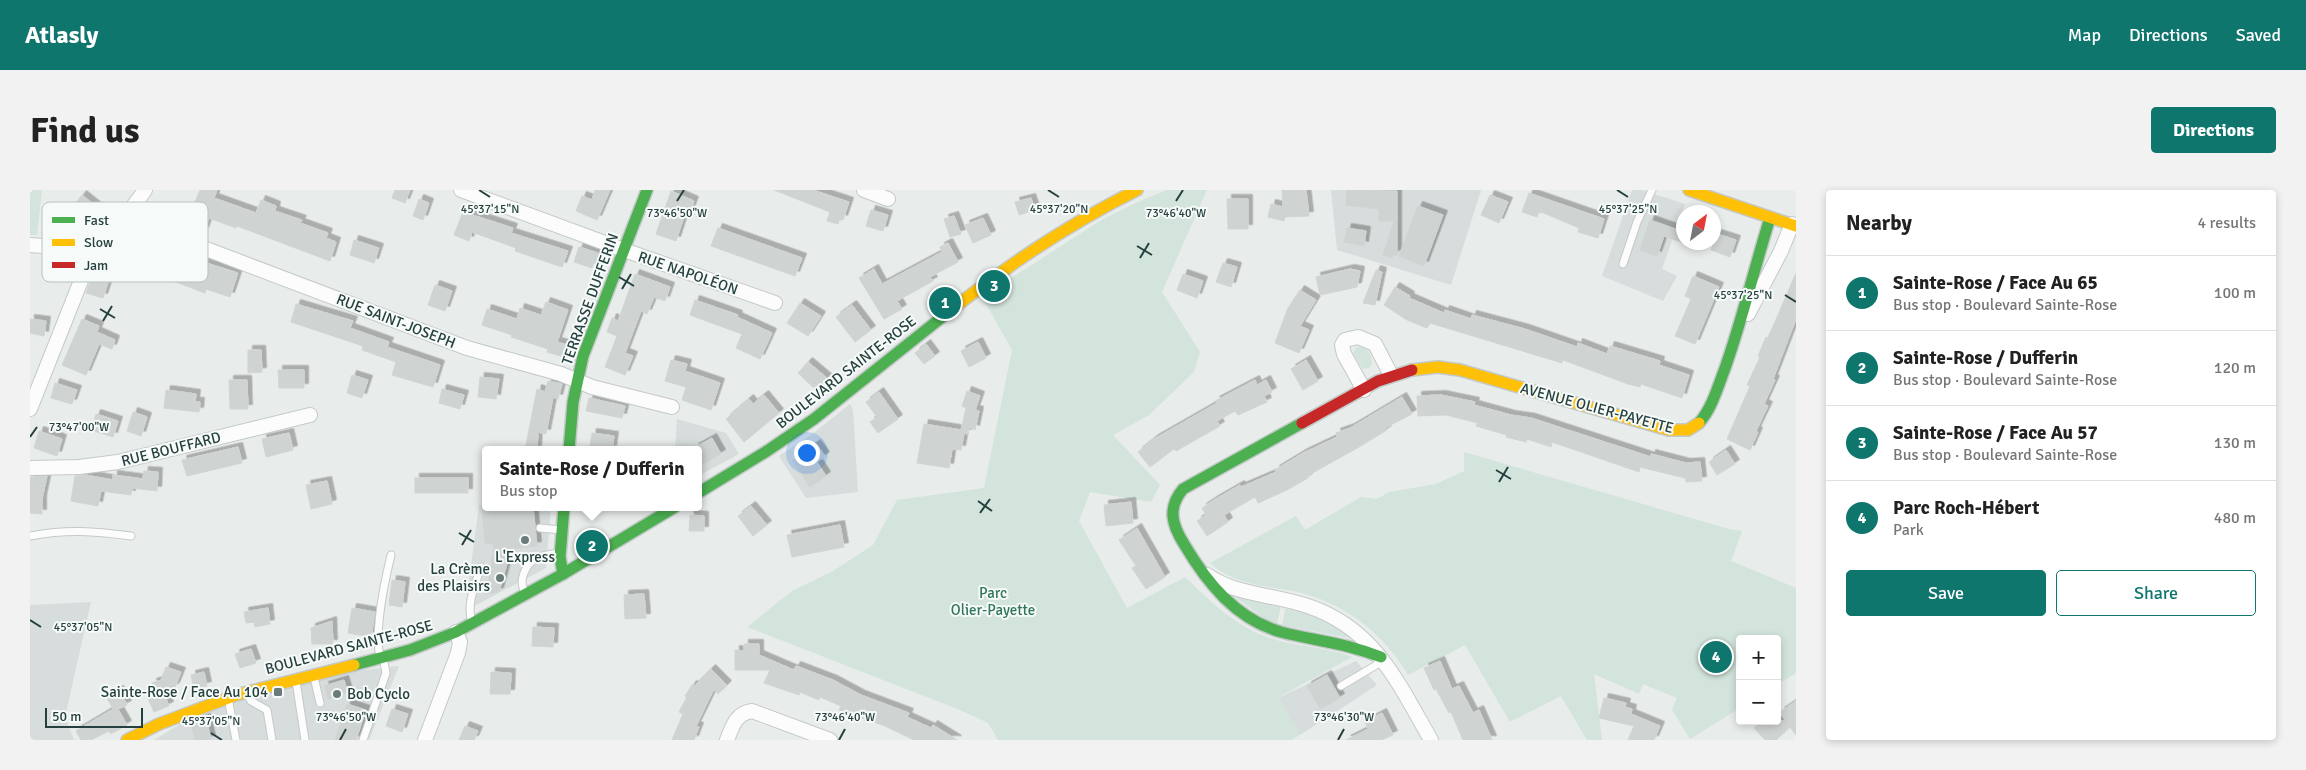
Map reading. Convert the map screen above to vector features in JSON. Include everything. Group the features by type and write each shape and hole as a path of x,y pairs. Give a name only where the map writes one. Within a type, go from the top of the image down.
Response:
{"street":[{"path":"137,202 145,190"},
{"name":"RUE NAPOLÉON","path":"461,190 775,303"},
{"name":"TERRASSE DUFFERIN","path":"569,446 577,380 587,346 647,190"},
{"path":"864,190 888,199"},
{"name":"BOULEVARD SAINTE-ROSE","path":"702,490 814,419 1000,271 1097,210 1137,190"},
{"path":"1689,190 1794,225"},
{"name":"AVENUE OLIER-PAYETTE","path":"1740,327 1753,272 1770,218"},
{"name":"AVENUE OLIER-PAYETTE","path":"1382,659 1348,645 1288,633 1259,623 1234,609 1220,597 1181,540 1170,518 1172,505 1177,496 1183,489 1391,375 1420,367 1451,368 1660,427 1676,431 1688,430 1702,421 1708,410 1740,327 1794,225"},
{"name":"RUE SAINT-JOSEPH","path":"208,249 442,340 577,380 592,387 672,407"},
{"path":"31,406 79,282"},
{"path":"1364,390 1344,354 1342,345 1345,340 1358,337 1372,342 1377,346 1391,375"},
{"name":"RUE BOUFFARD","path":"30,468 79,467 118,462 310,415"},
{"path":"563,574 560,553 564,511"},
{"name":"BOULEVARD SAINTE-ROSE","path":"127,740 165,722 246,692 382,657 420,646 456,632 563,574 668,511"},
{"name":"AVENUE OLIER-PAYETTE","path":"1198,567 1227,586 1308,606 1335,617 1363,637 1382,659 1431,740"},
{"path":"425,740 458,653 460,642 456,632"},
{"path":"727,740 738,718 744,713 752,711 830,740"}],"lane":[{"path":"1622,264 1637,222 1652,190"},
{"path":"540,528 562,530"},
{"path":"30,536 83,530 131,536"},
{"path":"526,595 521,583 524,573 532,562 543,556 560,553"},
{"path":"363,740 386,673 378,644 386,575 391,555"},
{"path":"473,624 469,607 481,567"},
{"path":"1341,686 1382,659"},
{"path":"313,674 320,703"},
{"path":"295,678 305,740"},
{"path":"246,692 251,701 267,710 272,740"},
{"path":"228,698 236,740"}],"shaded area":[{"path":"1331,190 1481,190 1451,285 1337,250"},
{"path":"1632,190 1642,190 1685,204 1676,205 1676,229 1662,269 1677,276 1663,301 1602,276"},
{"path":"850,404 853,410 858,492 806,498 779,456 811,435"},
{"path":"677,419 726,433 739,454 702,474 702,446 675,446"},
{"path":"479,505 482,505 482,511 551,511 546,568 465,611"},
{"path":"91,602 65,717 74,740 30,740 30,605"},
{"path":"1356,661 1377,685 1300,735 1278,698"},
{"path":"399,666 369,740 154,740 197,714 322,675"}],"green space":[{"path":"30,190 42,190 37,235 30,235"},
{"name":"Parc Olier-Payette","path":"1167,190 1207,190 1162,292 1200,352 1194,372 1149,415 1113,435 1160,485 1151,502 1090,492 1079,521 1127,608 1185,577 1228,616 1252,631 1280,641 1352,657 1279,697 1300,735 1291,740 998,740 988,723 960,710 747,627 792,591 833,571 873,545 897,500 984,488 1012,350 982,297 1103,219"},
{"path":"1357,347 1366,349 1370,354 1372,363 1369,368 1363,369 1353,353"},
{"path":"1464,452 1729,529 1742,531 1731,561 1796,588 1796,673 1781,682 1781,635 1736,635 1736,710 1690,739 1672,710 1677,698 1643,684 1639,694 1594,674 1602,740 1587,740 1561,696 1510,722 1465,645 1408,675 1398,659 1374,632 1344,611 1328,602 1311,596 1239,580 1229,576 1210,563 1296,516 1305,530 1361,497 1377,499 1389,492 1436,484 1464,471"},
{"path":"1228,592 1281,605 1277,624 1267,620"},
{"path":"1286,606 1332,621 1359,640 1282,625"}],"building":[{"path":"200,190 217,190 214,198 256,213 261,200 276,206 275,211 302,220 300,223 328,233 326,238 336,242 330,261 237,226 236,228 209,218 208,221 208,202 195,202"},
{"path":"395,190 410,190 405,203 392,198"},
{"path":"595,190 610,190 597,220 576,211 582,196 592,200"},
{"path":"774,190 813,190 849,202 843,220 840,218 838,224 827,221 830,212"},
{"path":"1282,190 1306,190 1309,216 1285,217 1284,221 1268,217 1271,204 1283,207"},
{"path":"1347,190 1397,191 1397,256 1394,254 1392,258 1383,255 1394,221 1379,221 1379,209 1346,205"},
{"path":"671,191 694,201 689,214 685,213 676,241 656,234"},
{"path":"1529,193 1604,219 1598,238 1578,232 1579,228 1539,211 1537,217 1522,212"},
{"path":"82,195 91,202 77,202"},
{"path":"1490,195 1508,202 1499,223 1481,215"},
{"path":"1031,198 1035,210 1019,215 1015,202"},
{"path":"419,199 429,203 423,220 413,216"},
{"path":"1227,199 1248,199 1248,229 1228,229"},
{"path":"1418,206 1443,215 1424,266 1399,256"},
{"path":"871,210 888,215 883,231 866,226"},
{"path":"463,212 513,228 511,233 568,251 562,267 515,251 516,248 472,232 469,241 454,235"},
{"path":"954,216 961,234 950,237 944,219"},
{"path":"983,218 991,235 973,243 965,225"},
{"path":"1650,220 1676,229 1676,240 1664,236 1657,256 1640,250"},
{"path":"718,228 802,258 795,276 711,246"},
{"path":"1347,228 1366,231 1364,246 1344,242"},
{"path":"1721,235 1736,240 1730,257 1711,250 1721,250"},
{"path":"354,240 379,248 374,263 350,255"},
{"path":"948,243 958,262 930,277 933,281 897,301 902,309 884,319 859,278 874,269 882,284 942,252 940,247"},
{"path":"579,247 598,253 592,268 574,262"},
{"path":"208,263 238,273 230,297 206,289 205,293 176,282 208,282"},
{"path":"1223,263 1237,267 1231,287 1216,282"},
{"path":"1350,269 1360,271 1357,287 1320,295 1316,277"},
{"path":"1376,270 1382,272 1375,305 1363,303"},
{"path":"1796,273 1796,319 1773,379 1775,380 1764,404 1768,406 1756,431 1758,432 1750,450 1727,439 1750,386 1747,385 1760,357 1758,356 1766,337 1768,338"},
{"path":"635,274 670,287 665,301 654,297 647,314 641,311 625,353 633,356 625,375 605,367 617,336 607,332 612,318 618,321"},
{"path":"1183,274 1203,281 1197,298 1177,290"},
{"path":"1693,276 1719,287 1695,344 1675,336 1691,299 1685,296"},
{"path":"90,282 108,282 103,298 86,293"},
{"path":"435,285 452,291 445,311 428,305"},
{"path":"1395,287 1410,296 1409,298 1444,313 1445,310 1471,319 1472,315 1525,329 1577,347 1578,343 1607,354 1610,346 1660,361 1659,365 1689,375 1682,398 1641,384 1640,387 1628,384 1563,360 1562,363 1430,323 1427,328 1407,320 1384,305"},
{"path":"1300,290 1316,300 1300,326 1309,330 1299,353 1275,343 1288,308"},
{"path":"695,300 738,315 737,317 772,333 760,359 736,348 742,334 690,315"},
{"path":"546,302 568,310 557,342 568,345 564,357 547,352 548,349 482,325 487,309 517,319 520,308 541,315"},
{"path":"800,303 821,316 808,336 787,323"},
{"path":"296,304 353,321 350,328 389,342 387,347 440,365 433,387 392,375 396,362 362,350 363,346 291,322"},
{"path":"852,305 871,330 855,342 836,317"},
{"path":"30,319 46,321 44,336 30,333"},
{"path":"82,319 99,326 97,332 115,340 112,349 99,344 86,375 62,365"},
{"path":"978,342 986,358 969,367 961,351"},
{"path":"926,344 935,356 924,364 915,353"},
{"path":"248,350 261,350 262,372 248,373"},
{"path":"671,360 687,364 685,371 720,383 711,410 682,400 686,387 665,381"},
{"path":"1306,360 1318,381 1303,390 1291,369"},
{"path":"808,362 827,378 816,390 798,373"},
{"path":"278,370 304,370 304,388 279,388"},
{"path":"352,375 368,380 362,398 347,393"},
{"path":"480,377 499,379 496,399 478,397"},
{"path":"229,380 247,380 248,409 230,409"},
{"path":"1255,380 1257,385 1266,380 1272,392 1264,396 1267,402 1238,415 1235,411 1217,421 1220,426 1176,451 1174,449 1150,467 1138,452 1154,439 1217,403 1215,401"},
{"path":"548,381 562,384 558,399 553,397 546,434 538,432 537,446 526,446 537,389 545,392"},
{"path":"55,383 77,390 72,404 51,398"},
{"path":"442,389 464,395 460,409 439,403"},
{"path":"166,390 196,394 195,402 200,402 199,412 164,408"},
{"path":"967,391 980,396 975,410 979,411 975,430 969,427 967,434 964,433 961,450 952,449 949,468 917,463 924,424 961,430 966,408 962,406"},
{"path":"879,392 898,419 878,433 870,422 877,417 866,402"},
{"path":"764,395 779,413 744,442 726,419 749,399 753,404"},
{"path":"1441,395 1475,402 1474,405 1511,415 1531,418 1651,457 1651,454 1686,463 1700,462 1702,481 1686,482 1685,478 1640,467 1639,472 1552,442 1551,447 1527,439 1526,442 1506,437 1507,435 1476,426 1478,423 1446,415 1418,416 1417,396"},
{"path":"1402,397 1412,414 1385,428 1387,430 1307,476 1308,478 1258,503 1255,497 1224,515 1228,522 1207,536 1197,521 1206,515 1202,508 1214,500 1240,485 1241,487 1276,472 1275,470 1303,453 1337,437 1336,433 1350,428"},
{"path":"589,398 625,406 622,418 586,411"},
{"path":"133,412 147,417 141,436 127,431"},
{"path":"96,414 118,421 113,437 91,430"},
{"path":"39,431 62,439 57,456 34,448"},
{"path":"289,433 293,450 266,457 262,439"},
{"path":"592,433 614,436 613,446 590,446"},
{"path":"712,438 721,454 703,464 702,446 698,446"},
{"path":"816,444 825,456 817,462 826,476 810,487 792,460"},
{"path":"238,447 242,463 187,476 182,460"},
{"path":"1726,450 1735,464 1717,475 1709,462"},
{"path":"144,471 158,472 157,491 132,488 131,495 101,491 98,506 71,501 75,476 85,475 113,480 113,475 143,479"},
{"path":"47,476 42,499 42,514 30,513 30,477"},
{"path":"415,478 468,478 468,493 415,493"},
{"path":"327,481 332,504 311,509 306,485"},
{"path":"1131,502 1133,523 1106,526 1104,505"},
{"path":"751,506 767,525 753,536 738,516"},
{"path":"482,511 533,511 537,546 511,549 499,592 486,594 494,544 485,543"},
{"path":"690,515 704,516 704,531 689,531"},
{"path":"840,525 844,547 792,557 787,535"},
{"path":"1137,528 1165,577 1146,589 1132,568 1136,566 1119,540"},
{"path":"392,580 405,582 402,607 389,605"},
{"path":"644,594 646,618 625,619 624,595"},
{"path":"268,608 270,624 255,627 254,622 246,623 244,612"},
{"path":"352,608 375,612 371,637 348,633"},
{"path":"332,621 333,644 312,644 311,628"},
{"path":"533,627 554,628 553,647 532,646"},
{"path":"744,644 759,644 759,655 794,670 796,666 833,680 861,695 909,713 907,717 931,728 933,725 957,740 914,740 885,726 839,710 841,706 820,697 819,700 800,692 799,695 764,683 770,670 735,670 735,650 744,651"},
{"path":"251,649 256,663 240,668 235,654"},
{"path":"1440,661 1452,689 1459,686 1473,713 1479,710 1492,740 1463,740 1451,712 1449,713 1436,689 1434,690 1424,668"},
{"path":"166,667 181,672 175,687 163,692 169,706 154,712 147,696 155,692 152,683 161,680"},
{"path":"711,669 727,685 718,694 714,689 696,726 699,727 694,740 672,740 683,714 679,712 687,697 685,696 692,685 694,686"},
{"path":"204,672 207,686 194,689 191,675"},
{"path":"491,672 511,673 510,694 490,694"},
{"path":"1327,675 1340,698 1320,709 1307,686"},
{"path":"344,680 348,693 328,699 324,686"},
{"path":"119,690 127,705 118,709 127,725 111,734 109,731 91,740 81,740 76,731 113,709 106,696"},
{"path":"1604,698 1626,703 1625,707 1632,709 1631,714 1660,726 1654,740 1628,740 1634,726 1599,718"},
{"path":"1796,701 1796,735 1790,727 1776,740 1765,740 1754,728 1757,725 1781,725 1781,721 1786,721 1781,711"},
{"path":"347,704 366,710 356,740 335,740"},
{"path":"392,709 408,714 402,732 386,726"},
{"path":"1382,713 1393,735 1381,740 1346,740 1368,729 1365,722"},
{"path":"206,718 211,740 195,740 191,724"},
{"path":"465,726 478,731 474,740 459,740"}],"traffic: fast":[{"path":"569,446 573,402 583,356 647,190"},
{"path":"1699,423 1711,405 1724,371 1737,333 1770,218"},
{"path":"702,491 767,451 814,419 951,310"},
{"path":"1302,423 1183,489 1178,496 1173,510 1174,523 1180,537 1213,586 1224,598 1250,618 1281,632 1343,645 1381,657"},
{"path":"563,574 560,557 564,511"},
{"path":"354,665 410,650 456,632 563,574 668,511"}],"traffic: slow":[{"path":"951,310 995,276 1041,245 1088,216 1137,190"},
{"path":"1689,190 1796,226"},
{"path":"1412,370 1438,367 1460,370 1669,430 1688,430 1699,423"},
{"path":"127,740 159,724 236,695 354,665"}],"traffic: jam":[{"path":"1302,423 1378,381 1412,370"}],"place":[{"name":"Sainte-Rose / Face Au 57","path":"994,286"},
{"name":"Sainte-Rose / Face Au 65","path":"945,303"},
{"name":"L'Express","path":"525,540"},
{"name":"Sainte-Rose / Dufferin","path":"592,546"},
{"name":"La Crème des Plaisirs","path":"500,578"},
{"name":"Parc Roch-Hébert","path":"1716,657"},
{"name":"Sainte-Rose / Face Au 104","path":"278,692"},
{"name":"Bob Cyclo","path":"337,694"}]}
